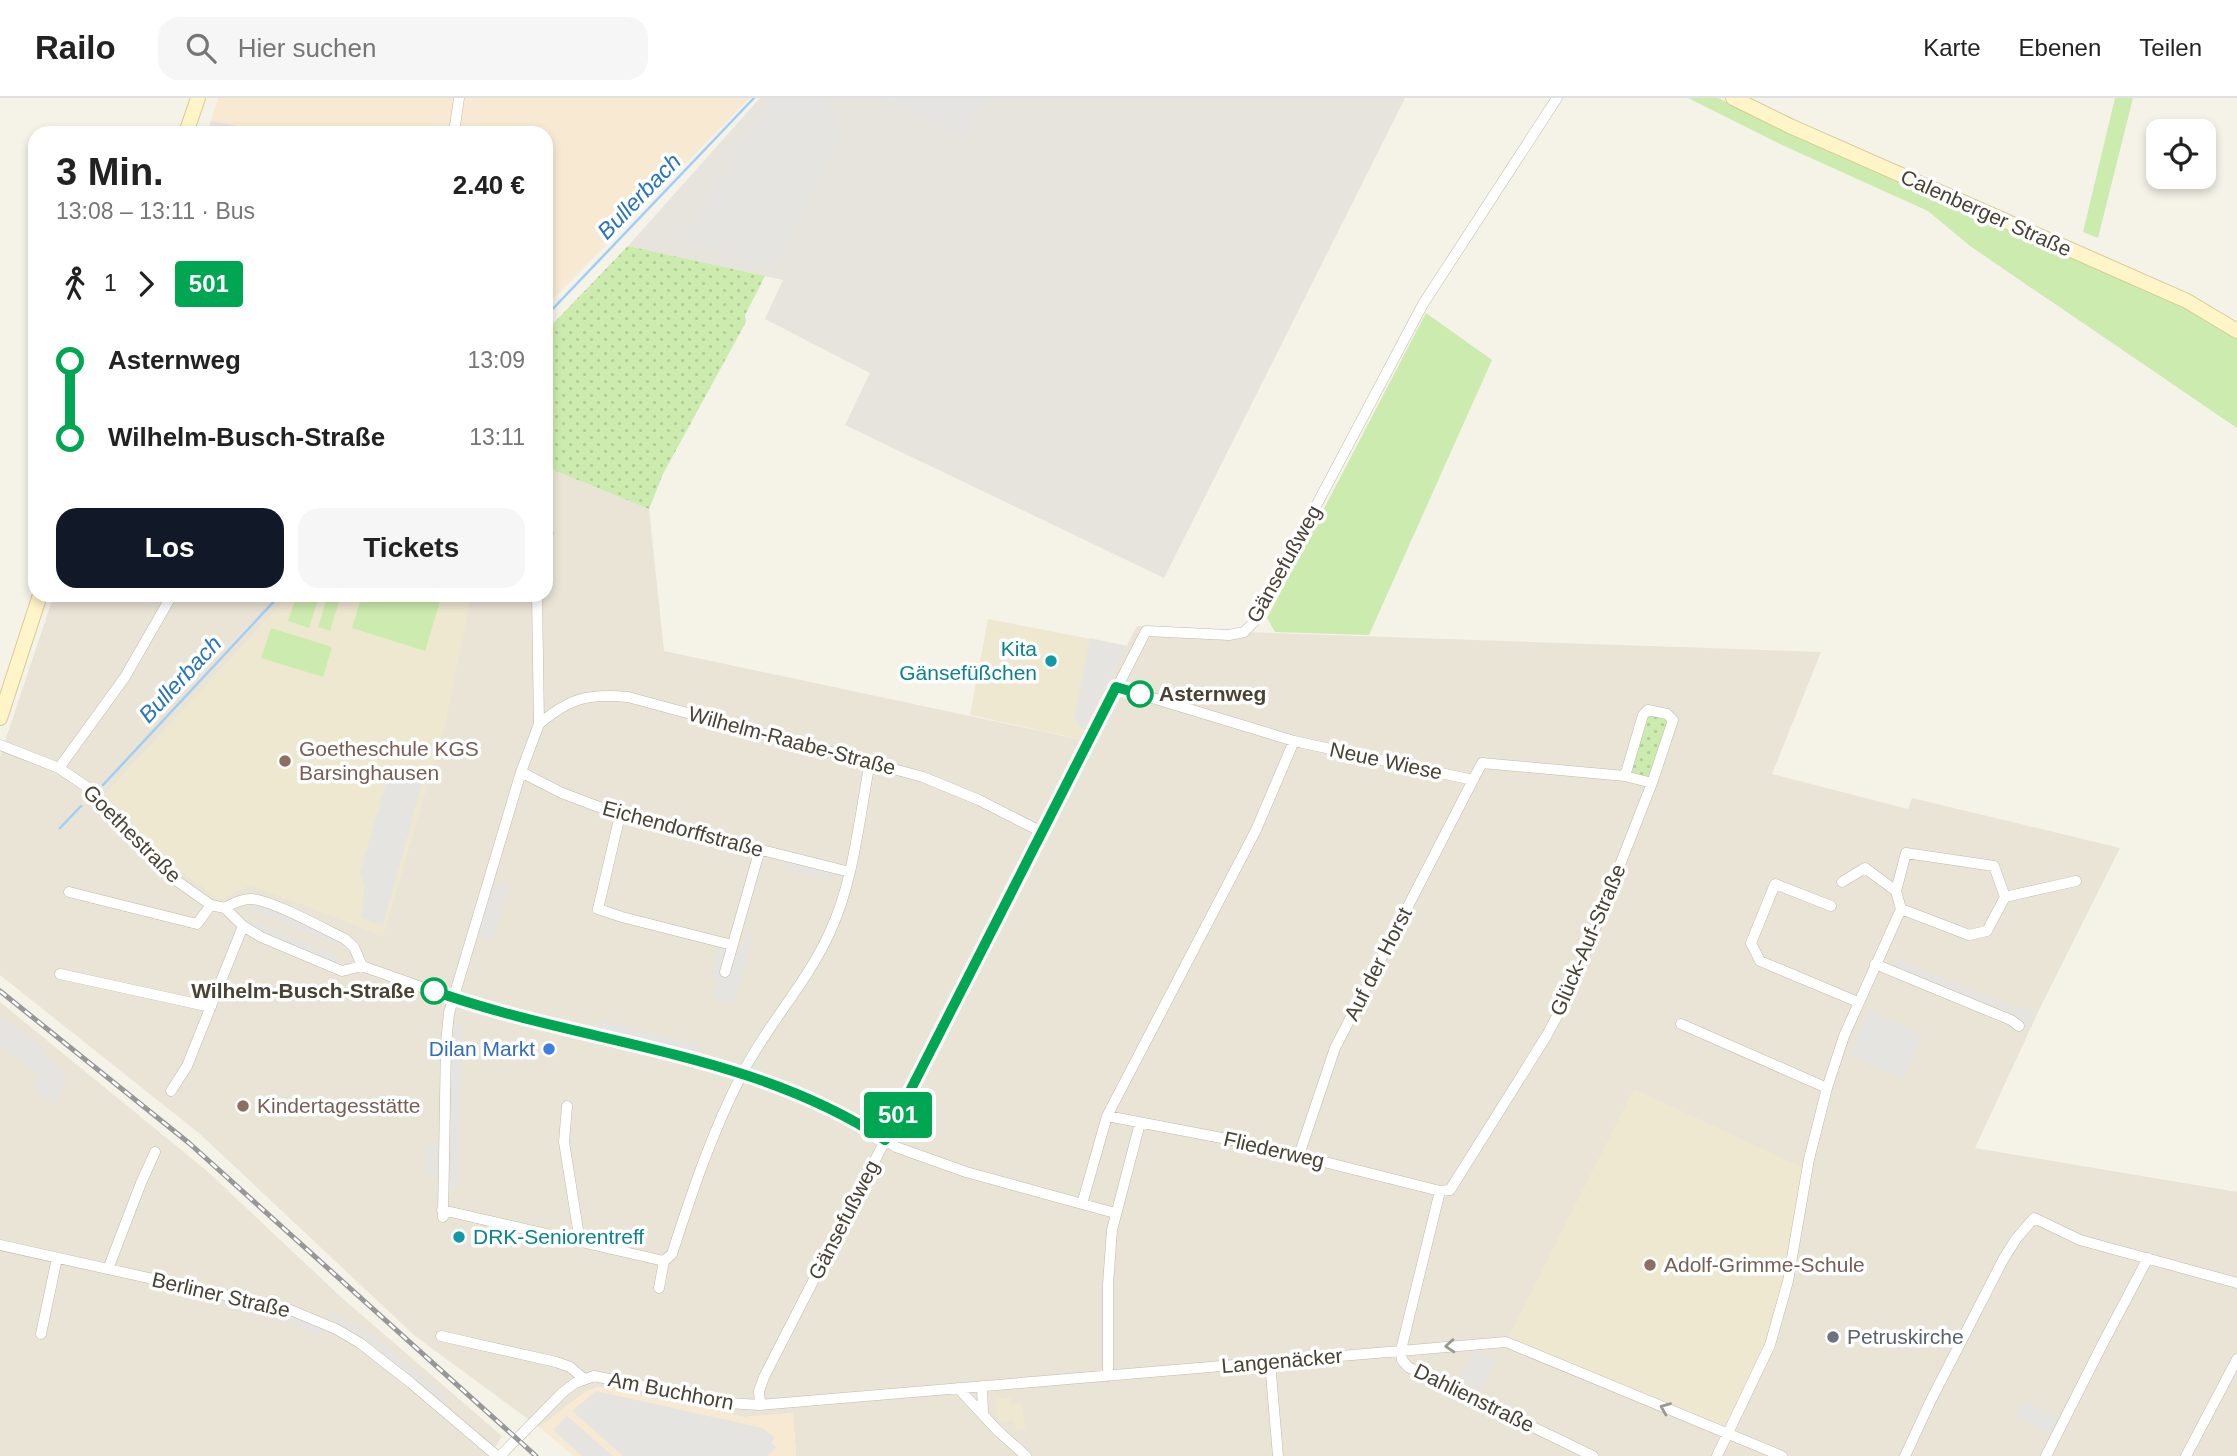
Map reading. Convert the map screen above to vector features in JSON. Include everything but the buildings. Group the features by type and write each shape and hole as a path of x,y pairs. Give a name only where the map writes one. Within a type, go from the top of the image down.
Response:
{"main road":[{"path":"188,126 198,98"},
{"name":"Calenberger Straße","path":"1733,98 1790,127 2187,301 2237,331"},
{"path":"0,719 38,602"}],"street":[{"path":"455,126 459,98"},
{"name":"Gänsefußweg","path":"760,1405 764,1377 1146,631 1229,635 1244,632 1255,621 1423,304 1557,98"},
{"path":"59,768 125,677 168,602"},
{"path":"537,602 539,724 521,772 452,998 446,1043 442,1214 664,1261"},
{"name":"Neue Wiese","path":"1116,687 1294,741 1473,780"},
{"name":"Wilhelm-Raabe-Straße","path":"539,724 559,707 582,698 606,695 628,697 923,777 979,800 1042,832"},
{"name":"Glück-Auf-Straße","path":"1440,1191 1450,1190 1547,1035 1571,990 1652,783 1673,720 1667,713 1648,710 1643,715 1625,776"},
{"path":"1082,1204 1107,1116 1256,830 1294,741"},
{"name":"Goethestraße","path":"0,745 59,768 87,786 167,874 211,905 225,908 236,901 258,900 345,939 354,947 362,966"},
{"path":"659,1288 664,1261 672,1254 705,1154 742,1073 829,934 847,885 870,762"},
{"path":"1473,780 1482,763 1625,776 1652,783"},
{"name":"Eichendorffstraße","path":"521,772 562,793 620,815 849,872"},
{"name":"Auf der Horst","path":"1299,1155 1335,1048 1473,780"},
{"path":"620,815 598,909 732,944"},
{"path":"725,972 760,849"},
{"path":"1717,1456 1770,1345 1788,1281 1809,1159 1826,1088 1844,1035 1901,909 1896,891 1906,853 1994,866 2005,897 1987,931 1969,934 1901,909"},
{"path":"1842,882 1865,868 1896,891"},
{"path":"2005,897 2076,881"},
{"path":"1831,906 1775,884 1751,943 1760,961 1858,1002"},
{"path":"69,892 197,924 211,905"},
{"path":"225,908 243,926 261,937 342,971 362,966 452,998 742,1073 812,1101 896,1147 965,1172 1115,1213"},
{"path":"171,1091 187,1066 243,926"},
{"path":"1875,964 2011,1020 2019,1026"},
{"path":"60,974 211,1007"},
{"path":"1681,1024 1826,1088"},
{"path":"567,1106 564,1142 580,1242"},
{"name":"Fliederweg","path":"1107,1116 1299,1155 1440,1191"},
{"path":"1108,1376 1108,1284 1115,1213 1140,1123"},
{"path":"108,1269 155,1152"},
{"path":"1401,1350 1440,1191"},
{"path":"1905,1456 1931,1399 2004,1258 2034,1218 2080,1240 2237,1283"},
{"name":"Berliner Straße","path":"0,1245 288,1309 336,1329 360,1343 499,1456"},
{"path":"41,1334 57,1258"},
{"path":"2046,1456 2148,1258"},
{"name":"Am Buchhorn","path":"441,1336 556,1362 570,1367 583,1378"},
{"name":"Langenäcker","path":"760,1405 1506,1342 1782,1456"},
{"name":"Dahlienstraße","path":"1401,1350 1402,1360 1408,1367 1593,1456"},
{"path":"2186,1456 2237,1359"},
{"path":"1270,1362 1278,1456"},
{"name":"Am Buchhorn","path":"499,1456 562,1393 583,1378 604,1376 728,1403 760,1405"},
{"path":"982,1386 983,1414"},
{"path":"958,1388 998,1431 1026,1456"}],"shaded area":[{"path":"218,98 750,98 553,299 553,126 209,126"},
{"path":"760,98 1405,98 1164,578 845,425 870,373 765,319 783,280 628,246"},
{"path":"771,98 825,98 843,131 773,268 684,241 740,142"},
{"path":"880,98 984,98 965,138"},
{"path":"211,121 239,126 209,126"},
{"path":"553,470 649,509 664,651 1078,739 1137,626 1821,652 1772,774 1908,809 1912,798 2120,848 2040,1008 1975,1148 2237,1192 2237,1456 796,1456 793,1413 744,1417 598,1387 586,1392 539,1427 415,1336 200,1134 0,975 0,756 52,602 553,602"},
{"name":"Goetheschule KGS Barsinghausen","path":"283,602 470,602 444,729 383,936 251,885 227,898 218,899 160,855 105,794"},
{"path":"988,619 1127,646 1079,739 970,715"},
{"path":"1090,638 1127,646 1083,730 1074,718"},
{"path":"389,773 422,784 383,926 361,918 365,886 360,872"},
{"path":"786,862 833,873 831,880 784,869"},
{"path":"493,882 508,886 493,939 479,936"},
{"path":"258,900 345,939 338,946 250,908"},
{"path":"256,922 335,955 342,971 247,929"},
{"path":"747,932 753,934 734,1004 714,999 719,980 711,978 720,943 742,949"},
{"path":"1896,959 2014,1007 2037,1010 2026,1031 2012,1014 1893,966"},
{"path":"0,1002 207,1171 342,1298 502,1436 490,1456 0,1456"},
{"path":"1869,1010 1923,1035 1903,1079 1850,1054"},
{"path":"0,1016 45,1049 42,1054 66,1072 57,1105 33,1088 41,1076 0,1047"},
{"path":"600,1020 699,1045 697,1055 597,1030"},
{"path":"455,1024 464,1024 458,1187 447,1188 451,1053"},
{"name":"Adolf-Grimme-Schule","path":"1634,1089 1807,1170 1770,1345 1728,1434 1506,1342"},
{"path":"426,1143 438,1143 437,1178 425,1177"},
{"path":"230,1301 280,1312 323,1328 320,1336 278,1320 228,1308"},
{"path":"329,1311 360,1327 390,1349 449,1400 445,1406 386,1355 356,1333 327,1317"},
{"path":"1473,1349 1495,1360 1480,1391 1459,1381"},
{"path":"598,1387 744,1417 793,1413 796,1456 574,1456 539,1427 586,1391"},
{"path":"596,1391 763,1428 775,1438 771,1443 776,1447 768,1456 623,1456 572,1411"},
{"path":"1010,1398 1011,1404 1022,1403 1025,1429 1016,1430 1014,1421 998,1422 996,1399"},
{"path":"2024,1401 2059,1418 2051,1434 2016,1417"},
{"path":"567,1416 613,1456 582,1456 553,1430"}],"green space":[{"path":"1688,98 1718,98 2184,307 2237,339 2237,428 1970,246 1928,211 1782,145"},
{"path":"2115,98 2133,98 2098,238 2083,232"},
{"path":"628,246 765,276 745,315 746,322 663,474 649,509 553,470 553,324"},
{"path":"1426,313 1492,360 1369,635 1275,632 1267,618"},
{"path":"295,602 317,602 309,628 288,621"},
{"path":"326,602 339,602 330,631 318,627"},
{"path":"360,602 440,602 425,651 352,628"},
{"path":"271,628 332,647 323,677 261,658"},
{"path":"1648,710 1673,720 1652,783 1625,776"}],"waterway":[{"name":"Bullerbach","path":"553,309 754,98"},
{"name":"Bullerbach","path":"103,785 273,602"},
{"name":"Bullerbach","path":"60,828 81,806"}],"railway":[{"path":"0,991 189,1143 536,1456"}],"bus line":[{"name":"501","path":"434,991 504,1012 742,1073 812,1101 885,1140 1116,687 1140,694"}],"place":[{"name":"Kita Gänsefüßchen","path":"1051,661"},
{"name":"Asternweg","path":"1140,694"},
{"name":"Goetheschule KGS Barsinghausen","path":"285,761"},
{"name":"Wilhelm-Busch-Straße","path":"434,991"},
{"name":"Dilan Markt","path":"549,1049"},
{"name":"Kindertagesstätte","path":"243,1106"},
{"name":"DRK-Seniorentreff","path":"459,1237"},
{"name":"Adolf-Grimme-Schule","path":"1650,1265"},
{"name":"Petruskirche","path":"1833,1337"}]}
